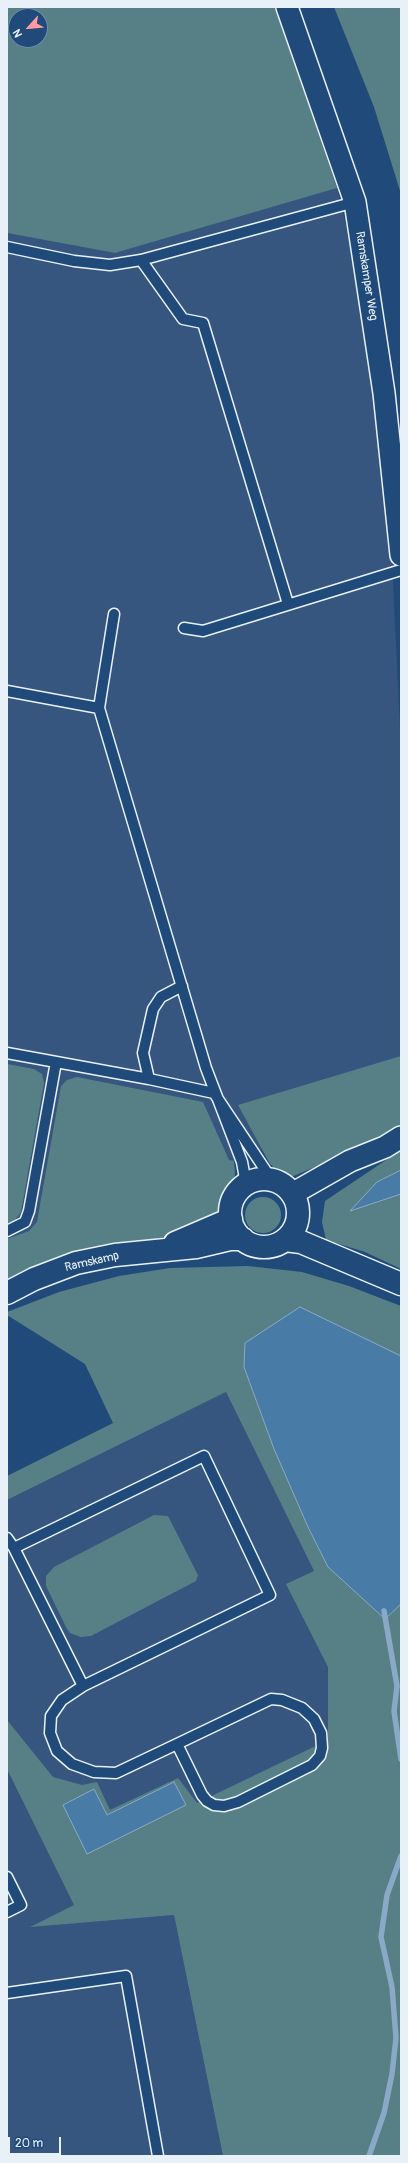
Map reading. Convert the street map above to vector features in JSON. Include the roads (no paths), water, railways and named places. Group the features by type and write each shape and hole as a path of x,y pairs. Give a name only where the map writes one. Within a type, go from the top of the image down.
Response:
{"street":[{"name":"Ramskamper Weg","path":"287,7 355,202 384,392 401,555"},
{"path":"292,1194 350,1161 385,1147 401,1137"},
{"path":"243,1239 235,1230 231,1219 231,1205 237,1193 246,1184 258,1179 272,1180 283,1185 292,1194 297,1206 298,1218 293,1230 285,1240"},
{"name":"Ramskamp","path":"158,1250 231,1219"},
{"name":"Ramskamp","path":"7,1293 34,1279 76,1263 115,1255 196,1247 230,1239 243,1239 253,1245 264,1247 275,1245 285,1240 301,1242 401,1284"}],"lane":[{"path":"7,247 74,260 110,265 141,260 355,202"},
{"path":"141,260 182,319 203,323 288,604"},
{"path":"184,628 203,631 401,570"},
{"path":"114,614 99,708 169,948 214,1093 242,1162 246,1184"},
{"path":"7,691 99,708"},
{"path":"149,1079 143,1053 153,1009 161,997 182,986"},
{"path":"7,1053 149,1079 214,1093 272,1180"},
{"path":"7,1231 24,1222 29,1211 56,1062"},
{"path":"14,1548 204,1456 270,1595 83,1686 62,1700 52,1716 50,1733 57,1751 72,1764 94,1772 116,1773 271,1699 282,1700 302,1708 314,1719 321,1733 322,1748 320,1756 312,1766 238,1802 224,1806 214,1805 207,1801 202,1795 177,1744"},
{"path":"7,1538 14,1548 83,1686"},
{"path":"7,1878 21,1905 7,1912"},
{"path":"7,1993 126,1976 158,2156"}],"waterway":[{"path":"384,1611 397,1686 394,1711 401,1759"},
{"path":"369,2156 384,2113 392,2074 396,2038 392,1987 381,1937 387,1895 401,1856"}]}
